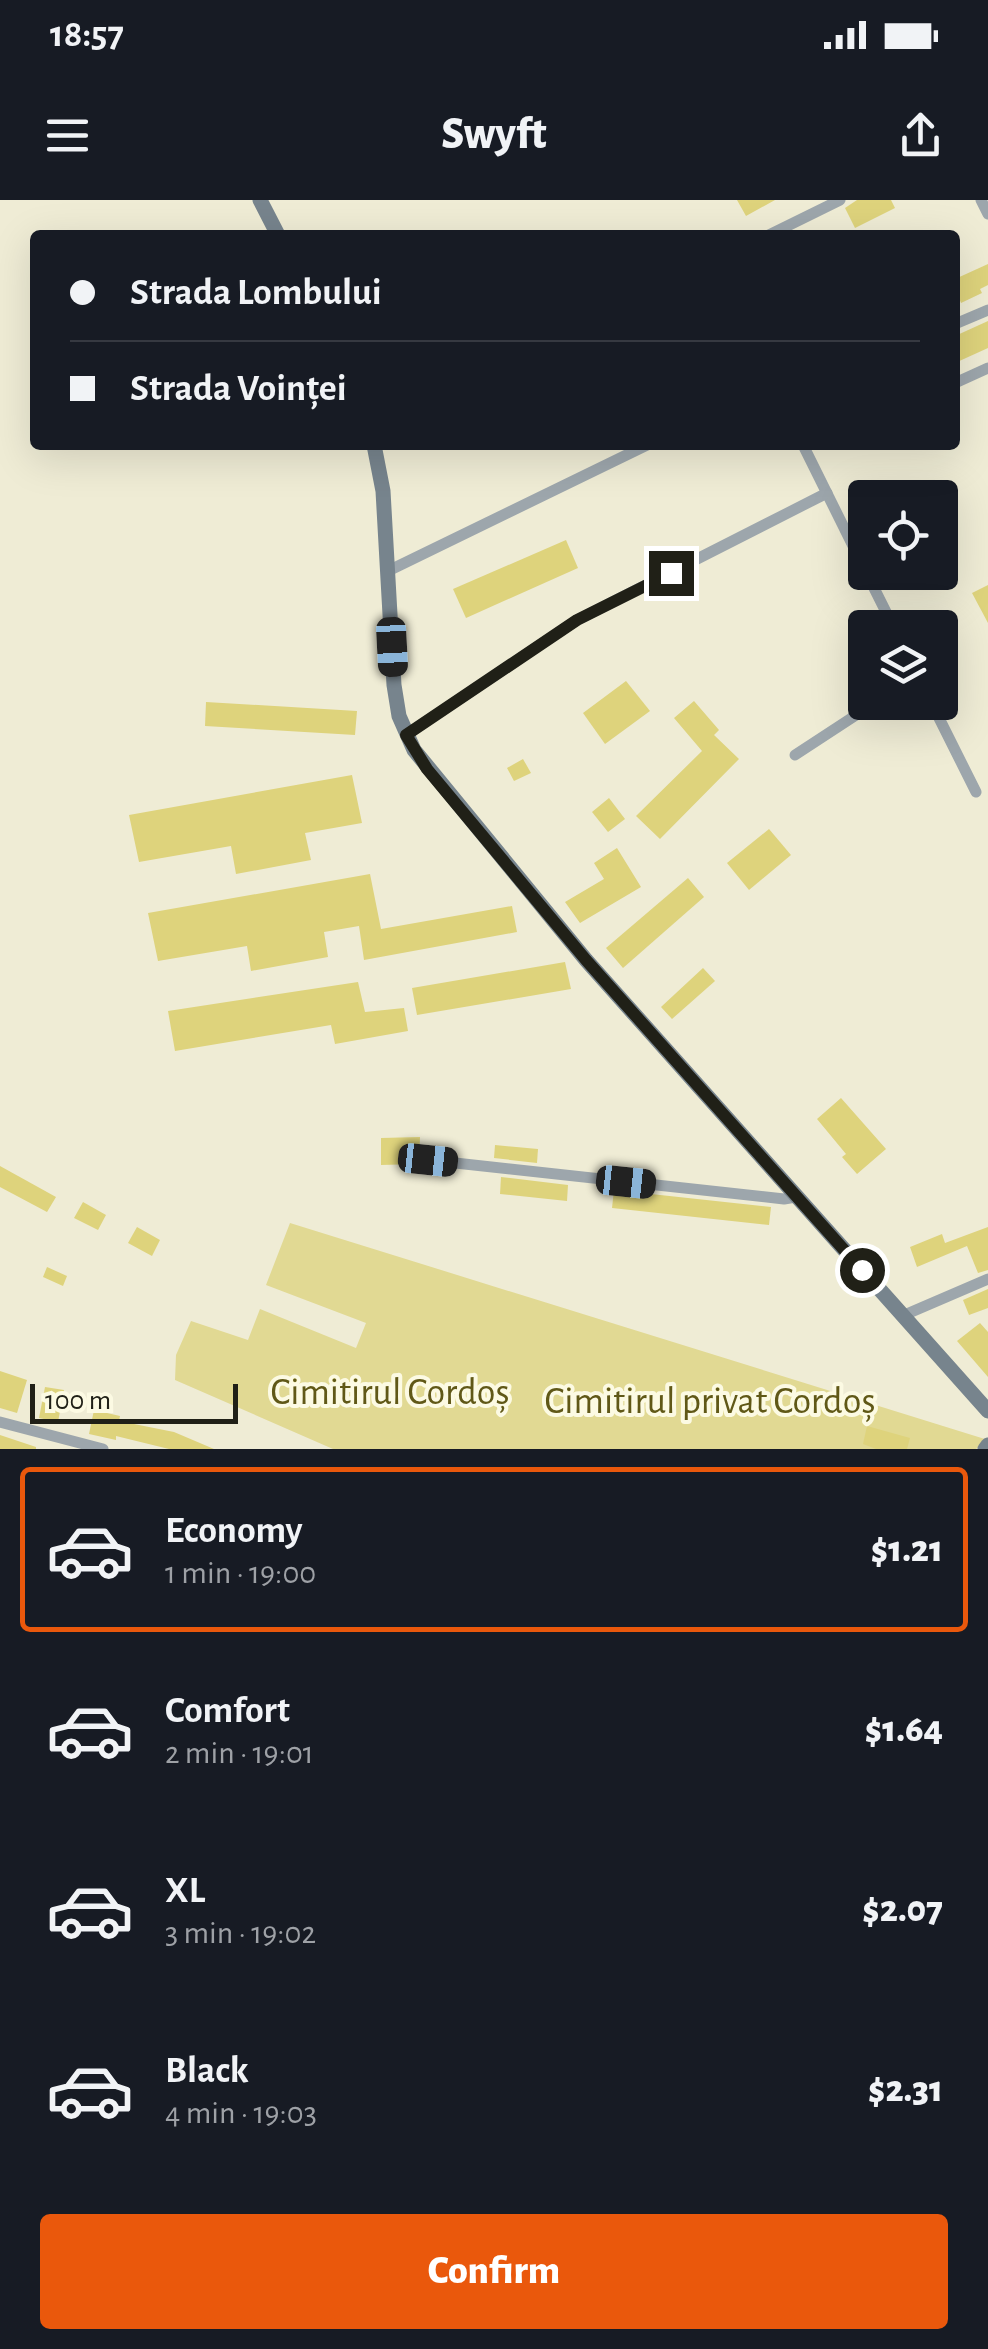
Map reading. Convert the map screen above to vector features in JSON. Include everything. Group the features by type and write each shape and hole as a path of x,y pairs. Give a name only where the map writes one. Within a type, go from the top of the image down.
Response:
{"street":[{"path":"260,200 275,230"},
{"path":"780,230 840,200"},
{"path":"981,200 988,214"},
{"path":"960,322 988,310"},
{"path":"960,381 988,368"},
{"path":"375,450 382,479 394,685 406,735 427,769 586,960 988,1411"},
{"path":"388,571 637,450"},
{"path":"806,450 848,535"},
{"path":"406,735 577,620 827,492"},
{"path":"795,755 848,720"},
{"path":"940,720 976,792"},
{"path":"428,1160 796,1197"},
{"path":"902,1316 988,1279"},
{"path":"0,1422 103,1449"}],"green space":[{"path":"290,1223 988,1440 976,1449 333,1449 175,1380 176,1355 191,1321 248,1340 260,1309 356,1348 366,1323 266,1285"}],"building":[{"path":"737,200 775,200 746,216"},
{"path":"857,200 891,200 895,208 855,228 845,208"},
{"path":"988,264 988,285 980,289 982,293 961,303 960,277"},
{"path":"988,321 988,348 960,361 960,334"},
{"path":"566,540 578,568 466,618 453,589"},
{"path":"988,585 988,623 972,593"},
{"path":"626,681 650,711 605,744 583,713"},
{"path":"694,701 719,730 714,735 739,759 660,839 636,816 702,751 674,718"},
{"path":"206,702 357,711 355,735 205,726"},
{"path":"523,759 531,773 514,781 507,768"},
{"path":"352,775 362,823 305,833 311,860 236,874 231,846 139,862 129,815"},
{"path":"609,798 625,819 608,832 592,812"},
{"path":"769,829 791,855 749,890 727,863"},
{"path":"617,848 641,887 580,923 565,902 604,879 594,863"},
{"path":"370,874 381,929 512,906 517,932 364,960 359,926 324,932 328,957 251,971 247,946 158,961 148,913"},
{"path":"688,878 704,897 623,968 606,948"},
{"path":"565,962 571,989 417,1015 412,988"},
{"path":"703,968 715,981 672,1019 661,1007"},
{"path":"358,982 365,1012 404,1008 408,1031 335,1044 331,1025 175,1051 168,1011"},
{"path":"841,1098 886,1149 857,1174 817,1119"},
{"path":"420,1137 419,1164 381,1165 381,1138"},
{"path":"495,1145 538,1149 537,1163 494,1158"},
{"path":"0,1166 56,1197 47,1212 0,1187"},
{"path":"501,1177 568,1185 567,1201 500,1194"},
{"path":"614,1190 771,1207 769,1225 612,1208"},
{"path":"83,1202 106,1215 98,1230 74,1218"},
{"path":"137,1227 160,1240 152,1256 128,1243"},
{"path":"988,1227 988,1270 978,1273 967,1246 917,1267 910,1247 942,1234 945,1243"},
{"path":"47,1267 67,1276 63,1286 43,1277"},
{"path":"988,1289 988,1308 969,1315 963,1300"},
{"path":"980,1323 988,1332 988,1377 957,1341"},
{"path":"0,1371 27,1380 17,1413 0,1408"},
{"path":"45,1387 64,1390 58,1422 39,1418"},
{"path":"94,1410 120,1416 119,1421 174,1432 214,1449 169,1449 116,1436 116,1440 89,1434"},
{"path":"867,1426 910,1438 907,1449 876,1449 863,1444"},
{"path":"0,1435 36,1447 36,1449 0,1449"}],"route":[{"path":"671,573 577,620 406,735 427,769 586,960 862,1270"}],"park label":[{"name":"Cimitirul Cordoș","path":"390,1393"},
{"name":"Cimitirul privat Cordoș","path":"710,1402"}]}
